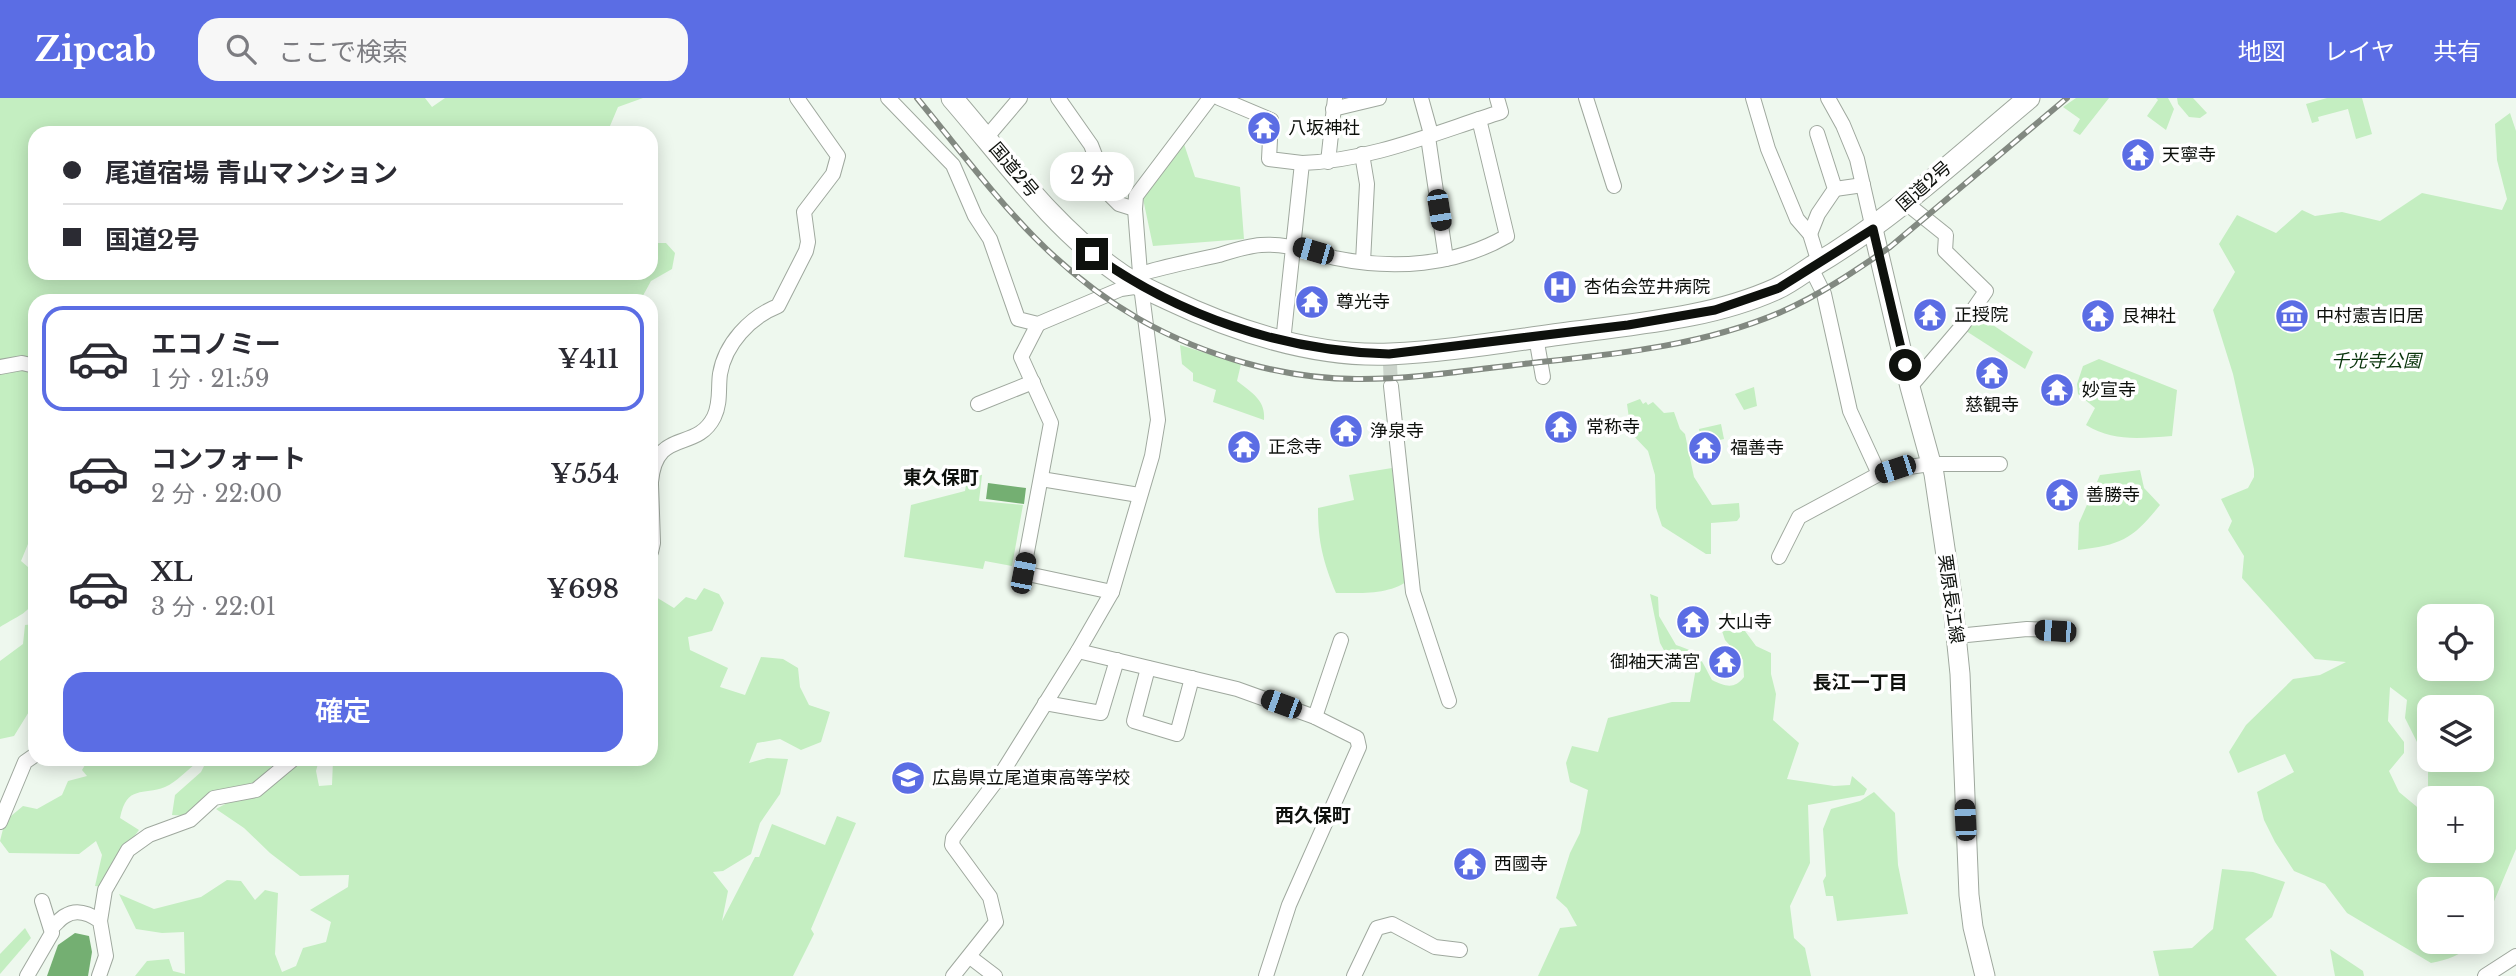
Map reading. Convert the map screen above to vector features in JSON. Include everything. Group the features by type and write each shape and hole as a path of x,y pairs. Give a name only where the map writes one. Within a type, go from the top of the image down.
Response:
{"highway":[{"name":"国道2号","path":"952,98 1061,227 1092,254 1213,319 1283,342 1389,359 1672,318 1715,310 1779,288 1873,229 2021,100"}],"main road":[{"name":"栗原長江線","path":"1873,229 1910,387 1934,474 1957,636 1969,895 1973,927 1985,976"}],"street":[{"path":"658,455 660,451 705,430 714,418 718,405 720,372 730,348 761,313 778,306 807,251 804,212 833,174 838,156 797,98"},
{"path":"888,98 953,165 975,216 990,239 1018,319 1038,324 1141,280 1260,245 1293,246 1363,262 1408,265 1484,249 1507,236 1479,119"},
{"path":"986,138 1020,98"},
{"path":"1058,98 1091,145 1111,196 1119,204 1135,208"},
{"path":"953,976 996,922 990,897 952,845 953,838 1000,776 1112,592 1152,456 1158,420 1135,208 1138,191 1210,98"},
{"path":"1219,98 1271,120 1269,159 1302,163 1328,162 1362,154 1501,112 1497,98"},
{"path":"1328,162 1334,104 1379,98"},
{"path":"1421,98 1429,135 1446,259"},
{"path":"1587,98 1614,186"},
{"path":"1753,98 1768,149 1797,219 1810,234"},
{"path":"1828,98 1857,159 1873,229"},
{"path":"1817,133 1835,189"},
{"path":"1362,154 1367,184 1363,262"},
{"path":"1283,342 1302,163"},
{"path":"1863,185 1835,189 1818,214 1810,234 1815,266 1850,411 1879,474"},
{"path":"1906,203 1946,235 1945,251 1986,291 1962,326 1910,387"},
{"path":"1038,324 1021,357 1051,423 1023,573 1112,592"},
{"path":"1536,337 1543,377"},
{"path":"0,367 28,364"},
{"path":"978,404 1032,382"},
{"path":"1391,386 1413,592 1449,701"},
{"path":"1779,557 1799,517 1879,474 1930,464 2000,464"},
{"path":"1041,479 1139,495"},
{"path":"1957,636 2027,629 2055,631"},
{"path":"1315,717 1341,640"},
{"path":"1078,651 1237,689 1315,717 1357,738 1359,747 1289,905 1266,976"},
{"path":"1045,703 1101,713 1117,660"},
{"path":"1148,668 1134,721 1177,734 1192,678"},
{"path":"0,822 28,760"},
{"path":"99,976 106,956 100,921 105,890 128,850 149,835 190,820 214,798 256,790 285,766"},
{"path":"27,976 52,933 42,901"},
{"path":"51,928 65,916 77,912 92,915 100,921"},
{"path":"1354,976 1377,928 1392,924 1435,947 1460,950"},
{"path":"2485,976 2516,956"},
{"path":"970,957 995,976"}],"green space":[{"path":"0,98 425,98 432,107 445,98 643,98 618,107 610,126 28,126 28,280 653,280 644,294 28,294 28,363 0,364"},
{"path":"2076,98 2109,98 2080,135 2073,131 2080,119 2063,107"},
{"path":"2156,98 2168,98 2174,109 2166,130 2147,116 2158,100"},
{"path":"2177,98 2193,98 2207,113 2200,118 2189,117 2178,104"},
{"path":"2327,98 2362,98 2372,134 2356,139 2348,109 2318,117 2319,121 2312,123 2306,104"},
{"name":"千光寺公園","path":"2510,113 2516,131 2516,849 2494,901 2494,877 2417,877 2417,954 2457,954 2431,963 2347,913 2325,884 2294,871 2264,820 2257,792 2294,772 2285,754 2238,773 2229,752 2246,725 2293,679 2320,675 2346,662 2315,659 2242,578 2244,556 2228,530 2232,521 2221,499 2248,488 2254,477 2254,469 2233,374 2213,310 2235,272 2219,244 2237,215 2276,233 2302,210 2315,216 2342,212 2380,221 2422,193 2502,210 2507,199 2497,160 2495,124","holes":["2390,687 2407,700 2405,718 2417,742 2417,695 2494,695 2494,772 2428,772 2428,786 2494,786 2494,863 2417,863 2417,807 2399,792 2389,771 2404,753 2404,742 2388,721"]},
{"path":"1184,144 1195,177 1240,187 1244,239 1153,246 1142,194"},
{"path":"658,243 666,243 675,253 672,269 658,277"},
{"path":"1975,313 2033,352 2025,369 1963,329"},
{"path":"1180,345 1241,364 1237,381 1260,402 1264,420 1213,402 1216,390 1193,381 1193,373 1182,364"},
{"path":"2099,359 2177,390 2172,436 2117,436 2086,425 2095,408 2078,394 2077,384 2083,366"},
{"path":"28,368 28,544 21,561 28,567 28,609 0,627 0,371"},
{"path":"1754,387 1757,406 1744,410 1735,394"},
{"path":"1640,399 1643,404 1653,402 1664,413 1674,412 1680,429 1685,434 1694,477 1712,505 1739,503 1740,517 1737,521 1711,523 1711,554 1706,554 1662,526 1656,508 1655,475 1648,451 1631,433 1627,404"},
{"path":"1721,424 1724,439 1702,444 1699,429"},
{"path":"1392,468 1407,581 1382,591 1336,593 1322,551 1318,508 1354,500 1349,475"},
{"path":"2140,470 2144,488 2160,505 2134,533 2116,543 2078,550 2079,523 2100,475"},
{"path":"968,474 982,475 979,501 1023,505 1012,566 985,561 983,569 904,557 911,505 965,491"},
{"path":"704,588 719,594 724,603 712,631 688,637 690,650 728,668 720,687 745,695 761,657 783,659 798,668 800,687 809,705 830,712 821,742 801,750 780,739 757,743 749,763 767,758 788,759 780,794 760,823 751,854 723,871 713,872 728,891 722,921 755,857 759,857 772,824 825,845 837,816 856,823 811,929 814,934 793,976 135,976 147,961 169,959 173,971 185,974 184,932 162,933 136,929 119,894 154,909 201,897 227,880 241,881 255,900 265,890 278,893 275,954 282,972 296,966 303,948 326,942 331,922 310,910 348,887 349,875 300,876 244,828 216,809 291,766 317,766 319,786 332,785 333,766 658,766 658,598 674,608 686,597 696,600"},
{"path":"1650,594 1658,597 1659,616 1676,645 1699,657 1712,680 1729,686 1737,684 1744,677 1743,660 1725,640 1722,631 1745,631 1756,646 1771,653 1771,674 1776,694 1773,720 1799,743 1787,779 1834,786 1850,785 1852,776 1867,789 1864,795 1808,805 1810,863 1790,906 1794,938 1805,948 1811,976 1538,976 1560,928 1577,926 1567,908 1556,898 1570,853 1580,833 1588,790 1570,782 1566,763 1572,746 1598,752 1608,718 1672,702 1690,702 1696,668 1666,654 1660,643"},
{"path":"25,625 28,625 28,713 14,736 0,739 0,661 23,644"},
{"path":"84,766 193,766 169,785 137,793 127,800 120,818 139,830 103,887 95,886 102,855 96,841 79,854 9,853 0,841 5,821 23,806 37,809 62,795 68,781 87,776 82,770"},
{"path":"204,766 272,766 253,785 189,816 172,815 175,795 201,772"},
{"path":"1874,792 1895,813 1898,865 1908,914 1837,921 1833,896 1826,896 1823,881 1826,876 1823,829 1831,809 1860,801"},
{"path":"2222,869 2253,872 2285,882 2272,917 2245,939 2277,976 2159,976 2153,951 2192,948 2213,929"},
{"path":"25,928 31,938 0,974 0,954"},
{"path":"2330,949 2363,971 2364,976 2335,976"}],"shaded area":[{"path":"988,483 1026,488 1024,504 986,499"},
{"path":"75,933 89,936 92,952 88,976 47,976 58,945"}],"tunnel":[{"path":"1390,364 1391,386"}],"railway":[{"path":"917,98 992,190 1044,246 1072,272 1139,319 1191,344 1246,363 1304,375 1361,379 1447,373 1595,356 1690,341 1751,324 1823,290 1890,247 2067,98"}],"place":[{"name":"八坂神社","path":"1264,128"},
{"name":"天寧寺","path":"2138,155"},
{"name":"杏佑会笠井病院","path":"1560,287"},
{"name":"尊光寺","path":"1312,302"},
{"name":"正授院","path":"1930,315"},
{"name":"艮神社","path":"2098,316"},
{"name":"中村憲吉旧居","path":"2292,316"},
{"name":"慈観寺","path":"1992,373"},
{"name":"妙宣寺","path":"2057,390"},
{"name":"常称寺","path":"1561,427"},
{"name":"浄泉寺","path":"1346,431"},
{"name":"正念寺","path":"1244,447"},
{"name":"福善寺","path":"1705,448"},
{"name":"善勝寺","path":"2062,495"},
{"name":"大山寺","path":"1693,622"},
{"name":"御袖天満宮","path":"1725,662"},
{"name":"広島県立尾道東高等学校","path":"908,778"},
{"name":"西國寺","path":"1470,864"}],"district":[{"name":"東久保町","path":"941,477"},
{"name":"長江一丁目","path":"1860,682"},
{"name":"西久保町","path":"1313,815"}],"route":[{"path":"1092,254 1148,290 1192,311 1239,328 1306,347 1349,353 1389,354 1628,325 1715,310 1779,288 1873,229 1905,365"}]}
